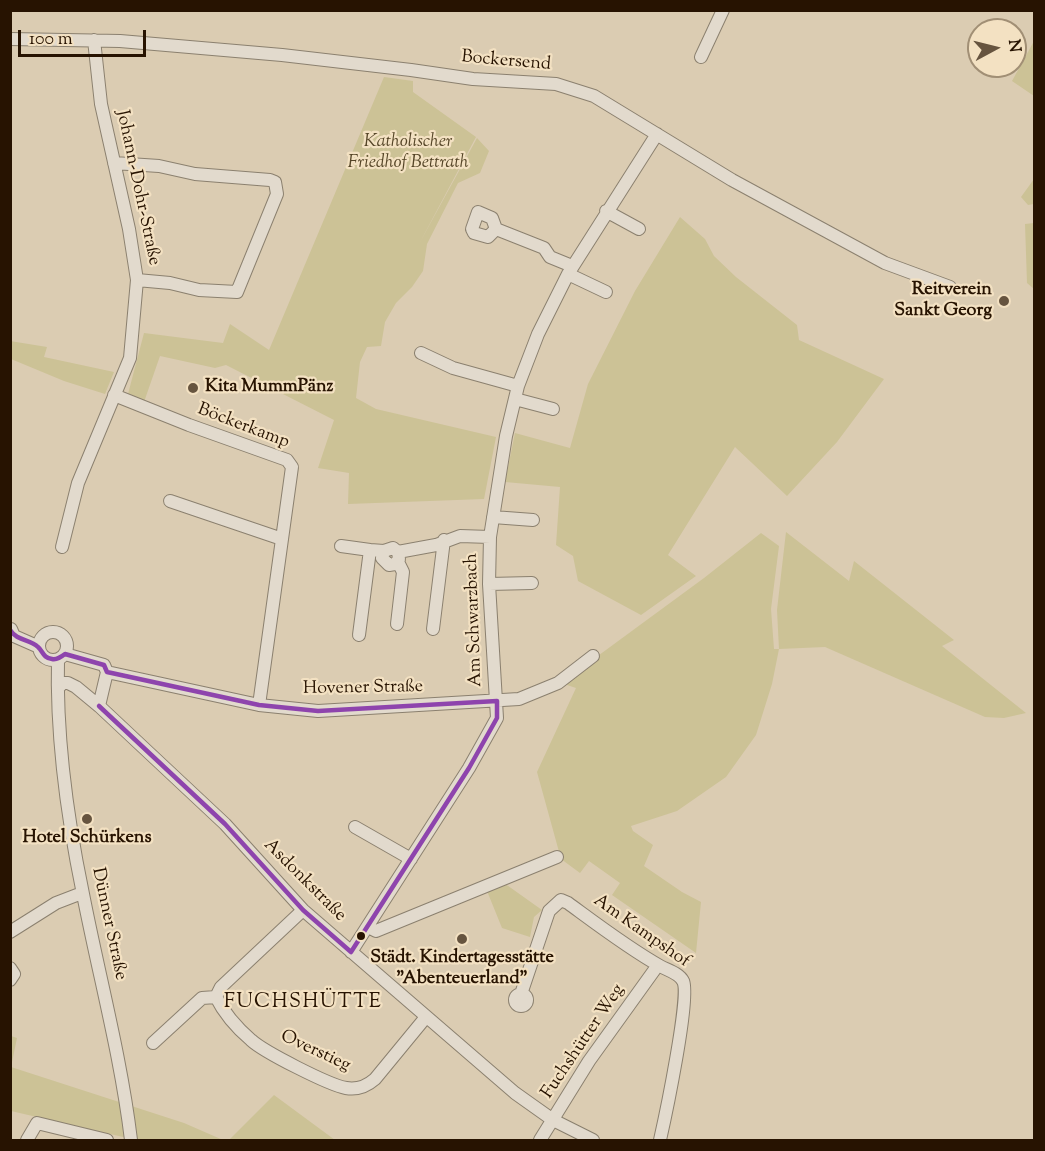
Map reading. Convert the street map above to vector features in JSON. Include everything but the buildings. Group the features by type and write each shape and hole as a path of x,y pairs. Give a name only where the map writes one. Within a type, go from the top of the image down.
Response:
{"street":[{"path":"701,57 723,10"},
{"name":"Bockersend","path":"10,39 120,41 282,55 473,79 556,84 594,96 732,180 836,238 885,263 950,287"},
{"name":"Johann-Dohr-Straße","path":"62,547 78,483 130,358 137,280 129,229 101,104 94,40"},
{"name":"Am Schwarzbach","path":"351,952 469,768 497,718 489,584 490,537 506,436 518,386 538,334 570,270 657,134"},
{"path":"114,162 159,166 195,174 270,180 275,182 277,188 277,194 237,292 199,290 170,283 137,280"},
{"path":"606,211 639,229"},
{"path":"496,229 544,248 550,258 606,292"},
{"path":"421,352 453,368 518,386"},
{"name":"Böckerkamp","path":"114,395 189,426 287,460 292,467 259,705"},
{"path":"515,399 553,409"},
{"path":"170,501 282,539"},
{"path":"493,517 533,520"},
{"name":"Am Schwarzbach","path":"398,557 460,536 490,537"},
{"name":"Am Schwarzbach","path":"433,629 444,540"},
{"path":"341,546 384,551 382,558 386,564 392,565 398,557"},
{"path":"359,636 370,550"},
{"path":"397,624 403,572 398,557"},
{"path":"489,584 532,583"},
{"path":"11,629 14,636 41,642"},
{"path":"52,632 59,633 67,641 60,655 41,653 41,642 52,632"},
{"name":"Hovener Straße","path":"60,655 94,661 104,665 107,672 259,705 318,711 519,699 558,683 593,656"},
{"name":"Dünner Straße","path":"60,655 57,714 69,818 82,893 123,1082 131,1140"},
{"name":"Dünner Straße","path":"57,714 51,697 60,655"},
{"path":"99,706 107,672"},
{"name":"Asdonkstraße","path":"58,688 68,683 99,706 225,824 303,910 515,1093 553,1120 593,1140"},
{"path":"355,827 411,859"},
{"path":"368,927 376,931 557,857"},
{"path":"10,932 56,903 82,893"},
{"name":"Am Kampshof","path":"521,994 549,911 561,900 658,965 680,977 685,986 668,1105 660,1140"},
{"path":"153,1043 202,998 216,997 221,987 303,910"},
{"name":"Fuchshütter Weg","path":"540,1140 589,1061 658,965"},
{"path":"10,968 15,974 10,980"},
{"name":"Overstieg","path":"216,997 222,1010 252,1041 294,1065 346,1088 367,1087 374,1081 426,1017"},
{"path":"27,1140 37,1124 107,1140"}],"green space":[{"path":"1034,41 1034,96 1012,81 1014,78 1027,78 1027,54"},
{"name":"Katholischer Friedhof Bettrath","path":"384,77 413,81 413,92 476,137 419,244 477,138 489,151 480,173 458,183 427,244 423,271 412,287 396,303 385,322 381,346 367,347 360,362 356,398 376,409 496,437 484,499 348,504 349,473 318,468 334,420 226,365 215,368 160,356 144,402 128,394 144,333 223,343 230,324 269,350"},
{"path":"1034,179 1034,204 1028,205 1021,197"},
{"path":"680,217 705,239 714,256 736,277 797,325 799,340 884,379 837,442 787,496 735,447 668,555 696,576 641,615 578,581 573,556 556,545 560,487 505,482 515,433 570,448 588,384 635,291"},
{"path":"1034,223 1034,289 1027,283 1025,224"},
{"path":"10,341 47,347 44,357 114,372 105,394 64,381 11,359"},
{"path":"786,532 849,581 854,561 954,640 942,646 1026,713 1004,718 985,717 825,647 779,649 777,610"},
{"path":"761,533 779,546 771,609 774,649 779,649 772,684 756,735 726,777 677,811 631,826 633,831 653,845 644,866 701,902 696,953 612,895 620,883 589,861 580,873 561,859 537,772 576,688 561,683 704,578"},
{"path":"504,883 542,910 534,917 530,937 502,928 487,891"},
{"path":"11,1036 17,1038 11,1067"},
{"path":"11,1067 184,1123 223,1140 136,1140 11,1111"},
{"path":"274,1095 335,1140 229,1140"}],"transit line":[{"path":"10,630 16,636 35,644 49,658 57,659 65,654 104,665 107,672 259,705 318,711 497,701 497,718 469,768 351,952"},
{"path":"99,706 225,824 303,910 351,952"}],"place":[{"name":"Reitverein Sankt Georg","path":"1004,301"},
{"name":"Kita MummPänz","path":"193,388"},
{"name":"Hotel Schürkens","path":"87,819"},
{"name":"Städt. Kindertagesstätte \"Abenteuerland\"","path":"462,939"}],"district":[{"name":"FUCHSHÜTTE","path":"303,1004"}]}
